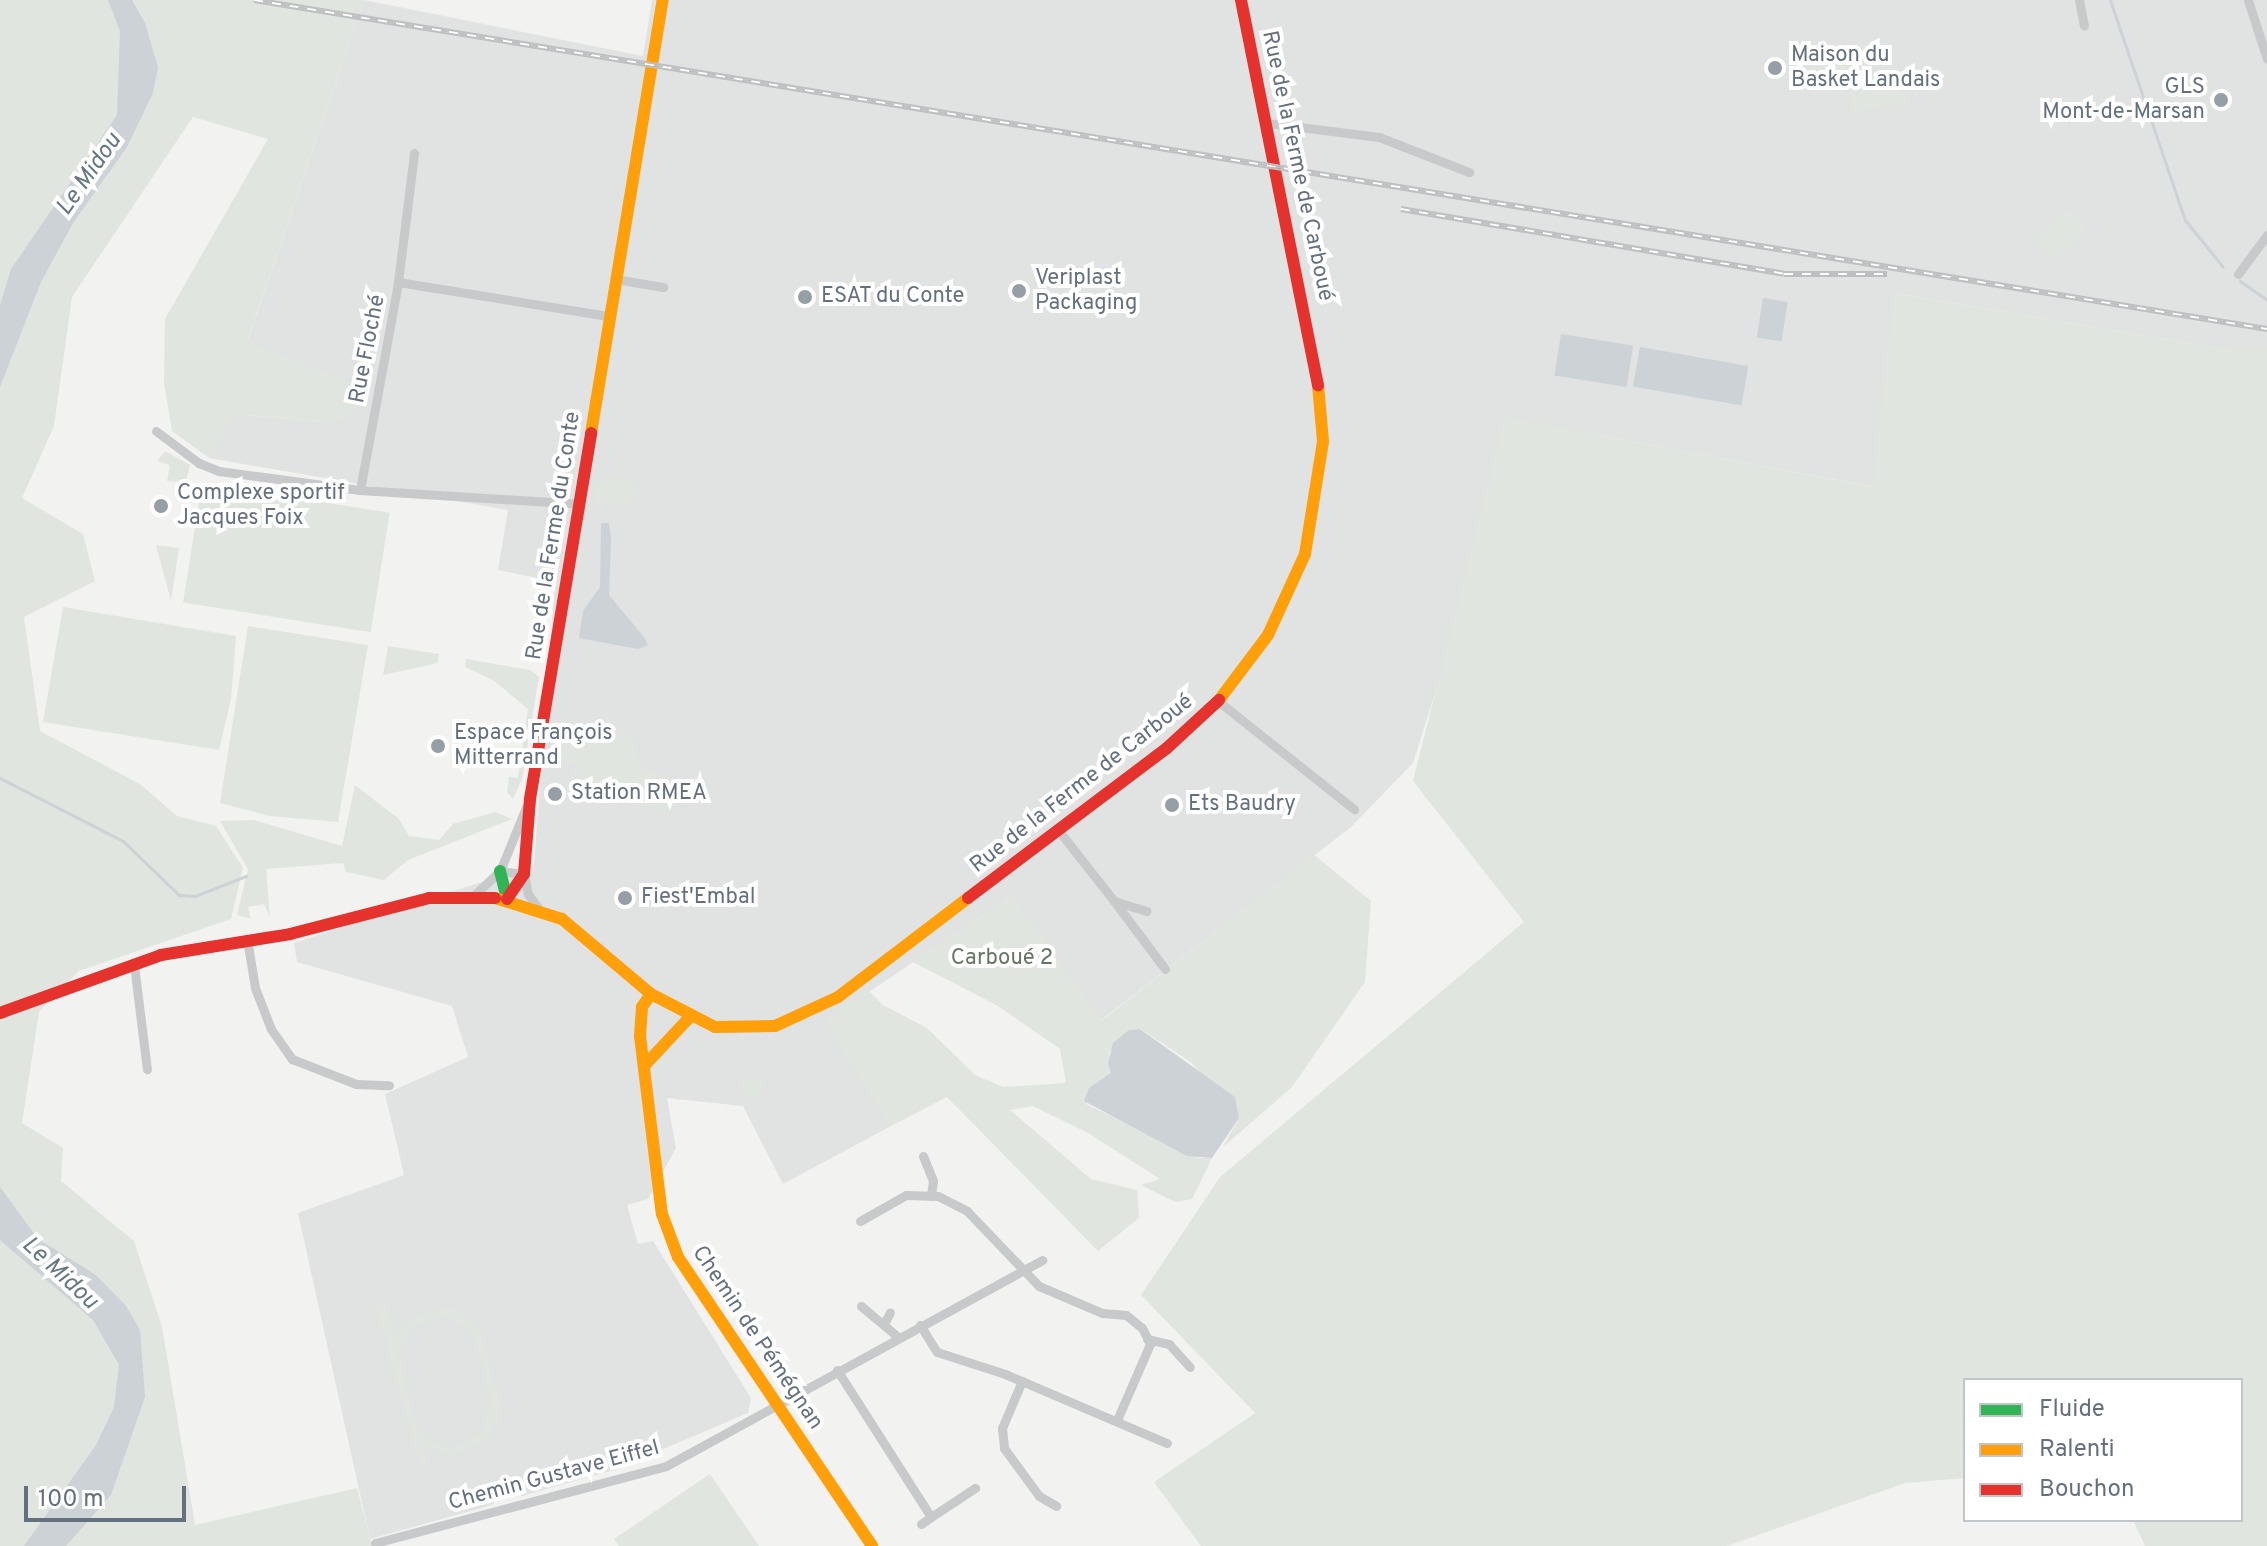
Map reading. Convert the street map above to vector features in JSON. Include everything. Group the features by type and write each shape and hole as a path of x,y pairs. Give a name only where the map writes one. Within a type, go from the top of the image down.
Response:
{"street":[{"name":"Rue de la Ferme du Conte","path":"539,909 528,894 524,874 530,799 663,0"},
{"name":"Rue de la Ferme de Carboué","path":"507,899 539,909 581,933 651,994 689,1018 715,1027 775,1026 818,1009 1167,748 1218,701 1268,635 1294,581 1318,494 1323,441 1308,309 1241,0"},
{"path":"2079,0 2084,26"},
{"path":"2248,0 2267,59"},
{"path":"1268,123 1379,137 1469,172"},
{"path":"398,282 414,153"},
{"path":"2238,274 2267,235"},
{"path":"615,279 663,287"},
{"name":"Rue Floché","path":"360,490 398,282 609,316"},
{"path":"156,431 199,463 219,471 360,490 580,504"},
{"path":"1218,701 1354,809"},
{"name":"Rue de la Ferme du Conte","path":"473,896 500,871 530,799"},
{"path":"1059,831 1165,969"},
{"path":"0,1013 134,965 247,939 290,934 429,898 473,896 507,899 500,871 524,874"},
{"name":"Rue de la Ferme du Conte","path":"507,899 524,874"},
{"path":"1114,901 1147,911"},
{"path":"247,939 260,1002 292,1059 356,1084 389,1085"},
{"path":"134,965 147,1069"},
{"name":"Chemin de Pémégnan","path":"651,994 639,1022 662,1214 678,1257 872,1546"},
{"path":"645,1065 689,1018"},
{"path":"923,1156 933,1181 931,1196"},
{"path":"860,1221 906,1195 931,1196 967,1211 1039,1286 1102,1313 1126,1315 1150,1344 1117,1420"},
{"name":"Chemin Gustave Eiffel","path":"382,1543 666,1466 1042,1260"},
{"path":"861,1306 898,1337"},
{"path":"884,1324 890,1312"},
{"path":"920,1325 937,1352 1022,1381 1167,1443"},
{"path":"1147,1339 1169,1344 1190,1367"},
{"path":"837,1370 931,1517"},
{"path":"1022,1381 1002,1428 1004,1448 1039,1496 1056,1506"},
{"path":"921,1524 975,1488"}],"shaded area":[{"path":"364,0 643,56 652,0 2267,0 2267,350 2229,350 1895,293 1874,487 1600,435 1441,674 1413,763 1351,827 1101,1020 1011,896 826,1021 891,1126 783,1184 743,1106 667,1098 676,1148 648,1199 627,1205 638,1244 653,1241 751,1398 748,1413 614,1470 522,1496 516,1491 502,1495 492,1505 370,1539 298,1213 404,1175 385,1094 468,1057 452,1006 297,962 294,943 534,865 555,582 498,570 508,510 209,458 234,414 334,423 357,385 247,343"}],"green space":[{"path":"0,0 364,0 247,342 358,385 358,409 334,423 235,414 209,458 172,431 164,383 165,319 268,139 193,117 72,297 54,426 22,498 83,534 95,581 24,617 40,731 140,784 177,816 216,826 243,868 231,919 79,971 39,1012 22,1123 63,1148 61,1181 134,1241 162,1327 195,1525 357,1488 372,1546 0,1546"},
{"path":"1863,45 1868,76 1814,84 1809,54"},
{"path":"1903,72 1908,103 1854,111 1849,81"},
{"path":"2069,209 2087,231 2051,260 2033,238"},
{"path":"1894,293 2229,350 2267,350 2267,1546 2145,1546 2134,1522 2243,1522 2243,1378 1963,1378 1963,1478 1905,1483 1727,1546 1201,1546 1154,1482 1255,1413 1141,1295 1220,1177 1524,922 1413,781 1505,417 1873,487"},
{"path":"165,451 190,465 186,482 167,481 170,465 157,461"},
{"path":"610,477 631,481 640,491 620,507 608,499 598,507 593,487"},
{"path":"202,483 390,513 371,632 183,603"},
{"path":"156,545 179,548 171,601"},
{"path":"63,607 236,636 231,699 219,750 43,722"},
{"path":"248,626 368,645 338,822 270,816 220,803"},
{"path":"388,646 439,654 438,663 383,675"},
{"path":"466,659 530,670 539,677 522,779 513,799 507,792 509,777 518,778 528,709 493,680 465,667"},
{"path":"554,722 629,733 643,768 681,785 678,811 573,793 576,764 548,760"},
{"path":"355,785 399,819 409,836 439,840 453,824 495,812 512,819 408,860 384,880 346,872 343,863 266,869 270,917 264,904 248,907 251,919 237,915 248,869 220,821 254,820 342,846"},
{"name":"Carboué 2","path":"1314,855 1371,901 1365,982 1292,1087 1223,1147 1239,1118 1192,1063 1141,1029 1129,1030 1109,1053 1111,1073 1086,1104 1199,1158 1212,1158 1192,1199 1175,1202 1141,1185 1160,1179 1088,1133 1033,1106 1010,1110 1091,1179 1137,1190 1139,1218 1098,1251 947,1097 891,1126 825,1021 869,991 883,1005 927,1028 975,1075 1003,1087 1066,1083 1060,1049 998,1006 913,962 1011,896 1102,1020"},
{"path":"752,1077 759,1080 762,1087 759,1094 752,1097 745,1094 742,1087 745,1080"},
{"path":"385,1305 395,1338 409,1319 446,1308 458,1311 479,1331 500,1404 499,1419 485,1442 450,1455 422,1443 428,1466 421,1468 377,1307","holes":["448,1316 468,1329 477,1343 492,1401 483,1433 451,1448 436,1444 416,1425 398,1354 414,1324"]},
{"path":"710,1474 759,1546 619,1546 614,1539"}],"water":[{"name":"Le Midou","path":"108,0 132,0 145,23 158,67 153,93 127,147 73,223 41,282 0,387 0,305 11,269 117,115 120,31"},
{"path":"1763,298 1788,302 1781,341 1757,338"},
{"path":"1561,334 1633,345 1627,387 1554,375"},
{"path":"1640,347 1748,366 1741,405 1633,386"},
{"path":"601,523 609,523 611,539 609,595 644,637 648,645 638,649 579,638 583,611 600,587"},
{"path":"1140,1029 1235,1097 1239,1118 1212,1158 1187,1156 1084,1101 1089,1088 1111,1073 1108,1063 1113,1043 1129,1030"},
{"name":"Le Midou","path":"0,1187 38,1239 96,1275 126,1306 140,1330 145,1397 111,1495 66,1546 24,1546 96,1445 114,1407 119,1365 93,1320 0,1240"},
{"path":"655,1443 658,1449 633,1460 607,1468 601,1464 601,1459"}],"waterway":[{"path":"2110,0 2185,220 2223,267"},
{"path":"2240,281 2267,300"},
{"path":"0,778 123,841 179,895 195,896 246,876"}],"railway":[{"path":"254,0 2267,329"},
{"path":"1401,209 1784,274 1887,274"}],"traffic: fast":[{"path":"500,871 507,899"}],"traffic: slow":[{"path":"591,433 663,0"},
{"path":"1219,700 1268,635 1305,554 1323,441 1318,385"},
{"path":"495,898 562,919 651,994 715,1027 775,1026 838,997 968,898"},
{"path":"651,994 642,1007 640,1036 662,1214 678,1257 872,1546"},
{"path":"645,1065 689,1018"}],"traffic: jam":[{"path":"1241,0 1318,385"},
{"path":"507,899 524,874 530,799 591,433"},
{"path":"968,898 1167,748 1219,700"},
{"path":"0,1013 161,955 290,934 429,898 495,898"}],"place":[{"name":"Maison du Basket Landais","path":"1775,68"},
{"name":"GLS Mont-de-Marsan","path":"2221,100"},
{"name":"Veriplast Packaging","path":"1019,291"},
{"name":"ESAT du Conte","path":"805,297"},
{"name":"Complexe sportif Jacques Foix","path":"161,506"},
{"name":"Espace François Mitterrand","path":"438,746"},
{"name":"Station RMEA","path":"555,794"},
{"name":"Ets Baudry","path":"1172,805"},
{"name":"Fiest'Embal","path":"625,898"}]}
